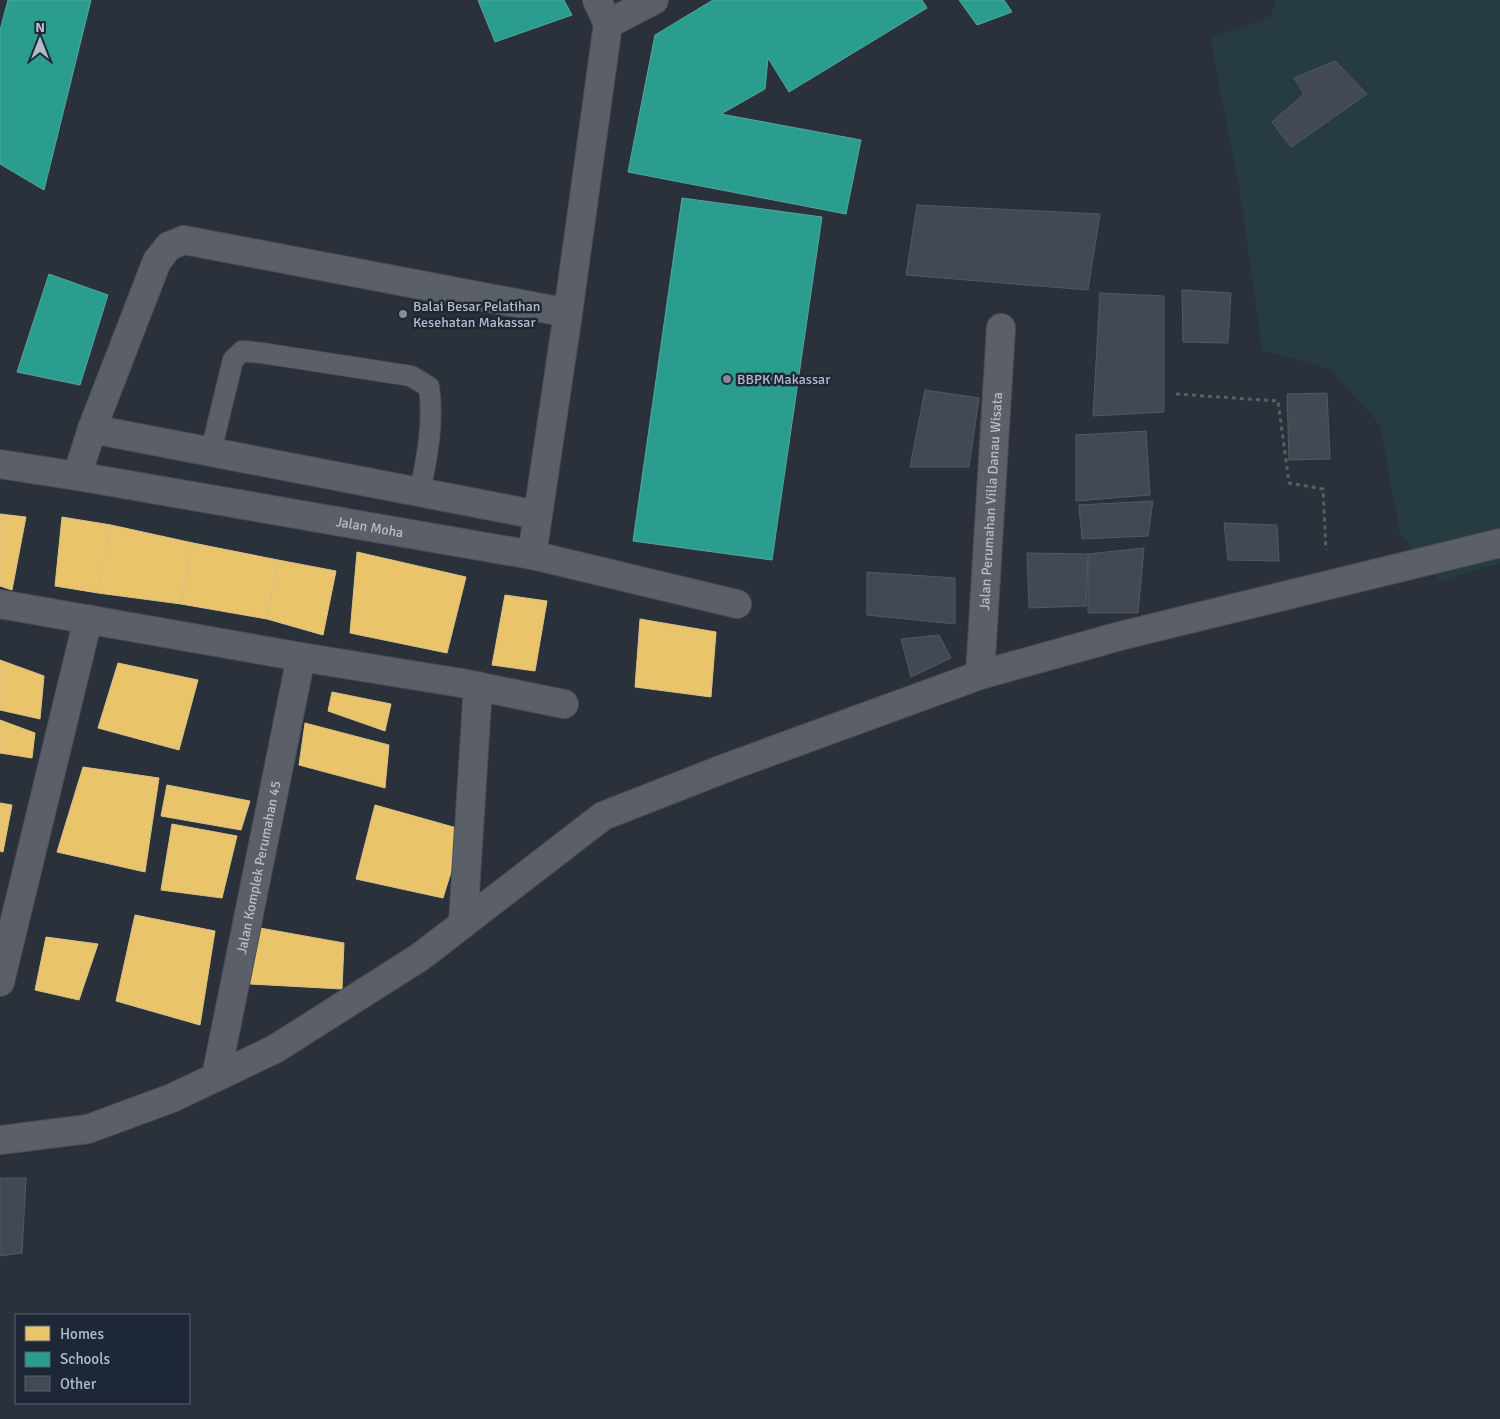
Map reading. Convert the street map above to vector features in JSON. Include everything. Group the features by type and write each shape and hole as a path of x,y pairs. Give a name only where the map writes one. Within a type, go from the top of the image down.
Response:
{"street":[{"path":"532,555 608,24 597,0"},
{"path":"608,24 654,0"},
{"path":"77,476 92,429 157,261 169,246 184,240 568,313"},
{"name":"Jalan Perumahan Villa Danau Wisata","path":"980,675 1001,328"},
{"path":"92,429 538,515"},
{"name":"Jalan Moha","path":"0,464 532,555 737,604"},
{"path":"0,1140 88,1129 172,1098 275,1049 420,957 603,816 728,767 980,675 1120,636 1500,543"},
{"path":"0,604 301,658 478,686 564,704"},
{"path":"0,982 88,619"},
{"name":"Jalan Komplek Perumahan 45","path":"216,1077 301,658"},
{"path":"463,924 478,686"}],"lane":[{"path":"211,452 233,360 242,351 411,376 429,387 432,405 430,442 420,492"}],"path":[{"path":"1176,394 1278,401 1289,483 1323,490 1328,586"}],"green space":[{"path":"1276,0 1500,0 1500,563 1440,581 1400,533 1380,425 1330,369 1262,350 1242,203 1210,38 1271,17"}],"building: Homes":[{"path":"0,514 26,517 12,590 0,586"},
{"path":"62,517 111,525 98,593 55,586"},
{"path":"111,525 193,543 181,604 98,593"},
{"path":"193,543 278,560 267,619 181,604"},
{"path":"357,552 466,577 447,653 350,633"},
{"path":"278,560 336,571 323,635 267,619"},
{"path":"505,595 547,601 535,671 492,665"},
{"path":"640,619 716,632 711,697 635,687"},
{"path":"0,660 44,676 40,719 0,710"},
{"path":"118,663 198,680 179,750 98,728"},
{"path":"332,692 391,704 385,731 328,711"},
{"path":"0,720 35,733 32,758 0,753"},
{"path":"305,723 389,745 385,788 299,765"},
{"path":"83,767 159,778 145,872 57,852"},
{"path":"167,785 250,801 241,830 161,816"},
{"path":"0,803 12,805 3,852 0,851"},
{"path":"375,805 464,830 443,898 356,879"},
{"path":"172,824 237,836 222,898 161,890"},
{"path":"135,915 215,931 200,1025 116,1001"},
{"path":"260,928 344,943 342,989 250,984"},
{"path":"46,937 98,944 79,1000 35,990"}],"building: Schools":[{"path":"8,0 91,0 44,190 0,164 0,30"},
{"path":"478,0 564,0 572,15 495,42"},
{"path":"713,0 922,0 927,8 789,92 768,58 765,89 721,114 861,140 846,214 628,172 655,35"},
{"path":"959,0 1004,0 1012,12 977,25"},
{"name":"BBPK Makassar","path":"682,198 822,217 772,560 633,541"},
{"path":"49,274 108,295 80,385 17,372"}],"building: Other":[{"path":"1335,61 1367,94 1291,147 1272,122 1304,94 1294,78"},
{"path":"917,205 1100,214 1088,290 906,275"},
{"path":"1182,290 1231,293 1228,343 1183,342"},
{"path":"1100,293 1164,296 1164,412 1093,416"},
{"path":"925,390 979,398 969,467 910,467"},
{"path":"1327,393 1330,459 1289,460 1287,394"},
{"path":"1146,431 1150,495 1076,501 1076,435"},
{"path":"1153,501 1148,536 1082,539 1079,505"},
{"path":"1224,523 1277,525 1279,561 1228,560"},
{"path":"1144,548 1138,613 1088,613 1088,554"},
{"path":"1027,553 1088,554 1086,606 1029,608"},
{"path":"867,572 955,578 955,624 867,615"},
{"path":"939,635 951,658 911,677 901,639"},
{"path":"0,1178 26,1178 22,1253 0,1256"}],"place":[{"name":"Balai Besar Pelatihan Kesehatan Makassar","path":"403,314"},
{"name":"BBPK Makassar","path":"727,379"}]}
